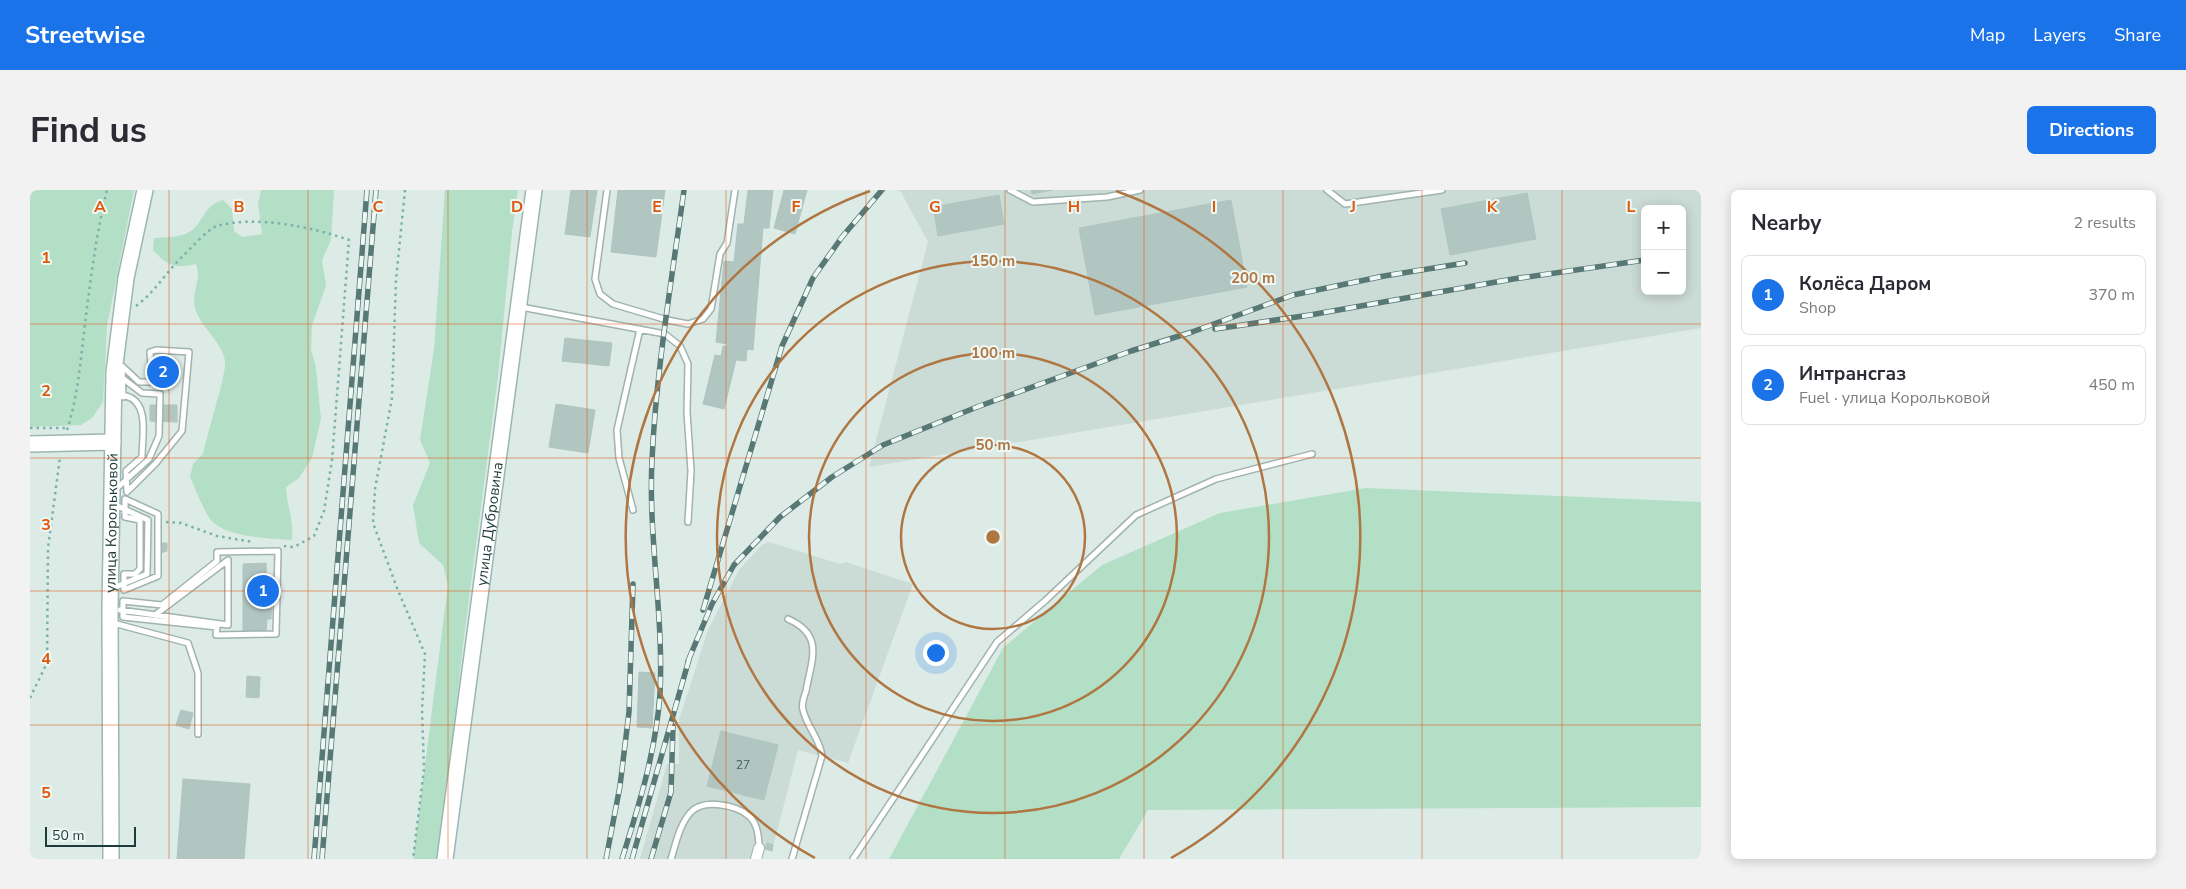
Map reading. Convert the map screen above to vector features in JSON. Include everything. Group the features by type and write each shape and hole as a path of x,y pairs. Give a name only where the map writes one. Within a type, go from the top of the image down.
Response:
{"main road":[{"name":"улица Корольковой","path":"111,859 114,614 117,586 113,442 120,317 126,278 145,190"},
{"name":"улица Дубровина","path":"445,859 534,190"},
{"path":"30,444 113,442"}],"street":[{"path":"756,859 759,848"}],"lane":[{"path":"607,190 595,279 600,294 612,304 659,318 688,324 703,319 710,309 720,254 727,243 735,190"},
{"path":"1010,190 1033,202 1107,197 1140,190"},
{"path":"1328,190 1345,204 1442,190"},
{"path":"518,306 665,334 680,346 688,364 687,412 691,472 688,522"},
{"path":"633,510 619,458 617,430 640,329"},
{"path":"156,350 189,352 182,431 156,464 127,492 126,471 142,457 142,413 135,400 126,396 123,397 118,376 122,366 139,382 152,382 150,352 156,350"},
{"path":"116,502 126,479 149,459 159,436 160,394 142,393 118,376"},
{"path":"853,859 997,642 1046,600 1136,515 1216,479 1312,454"},
{"path":"116,502 125,499 158,514 158,576 124,590 117,586"},
{"path":"116,502 148,520 147,574 117,586"},
{"path":"116,502 125,517 140,520 140,569 135,574 124,574 117,586"},
{"path":"278,551 276,634 216,635 217,626 123,617 114,614 123,601 162,605 217,561 217,552 278,551"},
{"path":"114,614 155,615 228,625 228,560 155,615"},
{"path":"114,614 188,643 198,673 198,734"},
{"path":"788,619 803,625 812,639 811,664 802,708 809,727 820,745 822,756 792,859"},
{"path":"671,859 678,832 692,811 708,805 727,806 750,817 759,835 759,848"}],"path":[{"path":"405,190 396,280 392,398 375,489 373,523 397,588 416,628 425,654 422,710 424,769 412,859"},
{"path":"120,317 148,297 182,257 215,226 261,221 349,240 332,460 324,511 314,536 294,547 275,545"},
{"path":"30,428 68,428"},
{"path":"148,520 181,523 218,536 257,543"}],"shaded area":[{"path":"897,190 1701,190 1701,328 869,467 928,242 901,192"},
{"path":"769,542 840,564 846,562 913,584 848,763 798,750 772,851 754,847 751,859 640,859 667,764 679,764 679,720 708,630 739,570 762,545"}],"green space":[{"path":"30,190 134,190 107,326 103,402 92,418 81,425 30,427"},
{"path":"261,190 334,190 331,240 322,260 326,286 312,325 311,349 316,368 321,419 312,458 299,478 286,487 292,526 292,540 248,536 226,530 210,519 202,504 190,477 193,464 203,454 223,378 225,361 220,347 201,321 195,308 194,297 198,275 196,264 172,265 163,260 153,250 154,238 177,236 189,232 198,225 211,207 223,200 232,209 234,231 242,237 262,234 258,204"},
{"path":"445,190 518,190 498,377 463,645 440,859 413,859 448,585 443,565 419,543 413,505 430,463 420,440 434,349"},
{"path":"1366,488 1701,502 1701,807 1148,810 1119,859 889,859 1003,648 1102,565 1220,513"}],"building":[{"path":"571,190 597,190 590,237 565,234"},
{"path":"618,190 665,190 656,257 611,252"},
{"path":"748,190 773,190 769,228 763,228 753,350 727,346 727,344 716,342 724,261 734,262 738,224 744,224"},
{"path":"784,190 807,190 795,234 774,228"},
{"path":"1031,190 1052,190 1032,194"},
{"path":"1527,193 1536,239 1450,255 1441,209"},
{"path":"999,195 1004,224 938,236 933,207"},
{"path":"1231,200 1247,287 1095,315 1079,228"},
{"path":"565,338 612,343 609,366 562,361"},
{"path":"723,346 747,349 746,361 736,360 724,409 703,404 715,355 721,356"},
{"path":"155,363 170,363 170,381 155,380"},
{"path":"556,404 595,410 588,453 549,447"},
{"path":"150,405 177,405 177,422 150,421"},
{"path":"160,543 167,543 167,551 160,553"},
{"path":"266,563 267,592 272,592 271,619 267,619 266,633 243,632 243,564"},
{"path":"639,672 655,673 652,728 637,727"},
{"path":"247,676 260,677 259,698 246,697"},
{"path":"181,710 193,713 189,729 176,725"},
{"path":"721,731 778,745 764,800 707,786"},
{"path":"183,779 250,784 244,859 177,859"},
{"path":"767,843 773,845 772,851 765,849"}],"railway":[{"path":"314,859 367,190"},
{"path":"322,859 376,190"},
{"path":"622,859 651,757 660,694 660,635 652,518 652,460 661,359 684,190"},
{"path":"703,610 782,346 813,278 842,237 882,190"},
{"path":"1215,329 1310,315 1513,279 1641,261"},
{"path":"688,661 712,604 734,565 780,517 832,477 883,445 977,407 1293,295 1384,276 1465,263"},
{"path":"606,859 620,786 629,712 633,584"},
{"path":"632,859 690,656"},
{"path":"651,859 671,792 673,726"}],"place":[{"name":"Интрансгаз","path":"163,372"},
{"name":"Колёса Даром","path":"263,591"}]}
